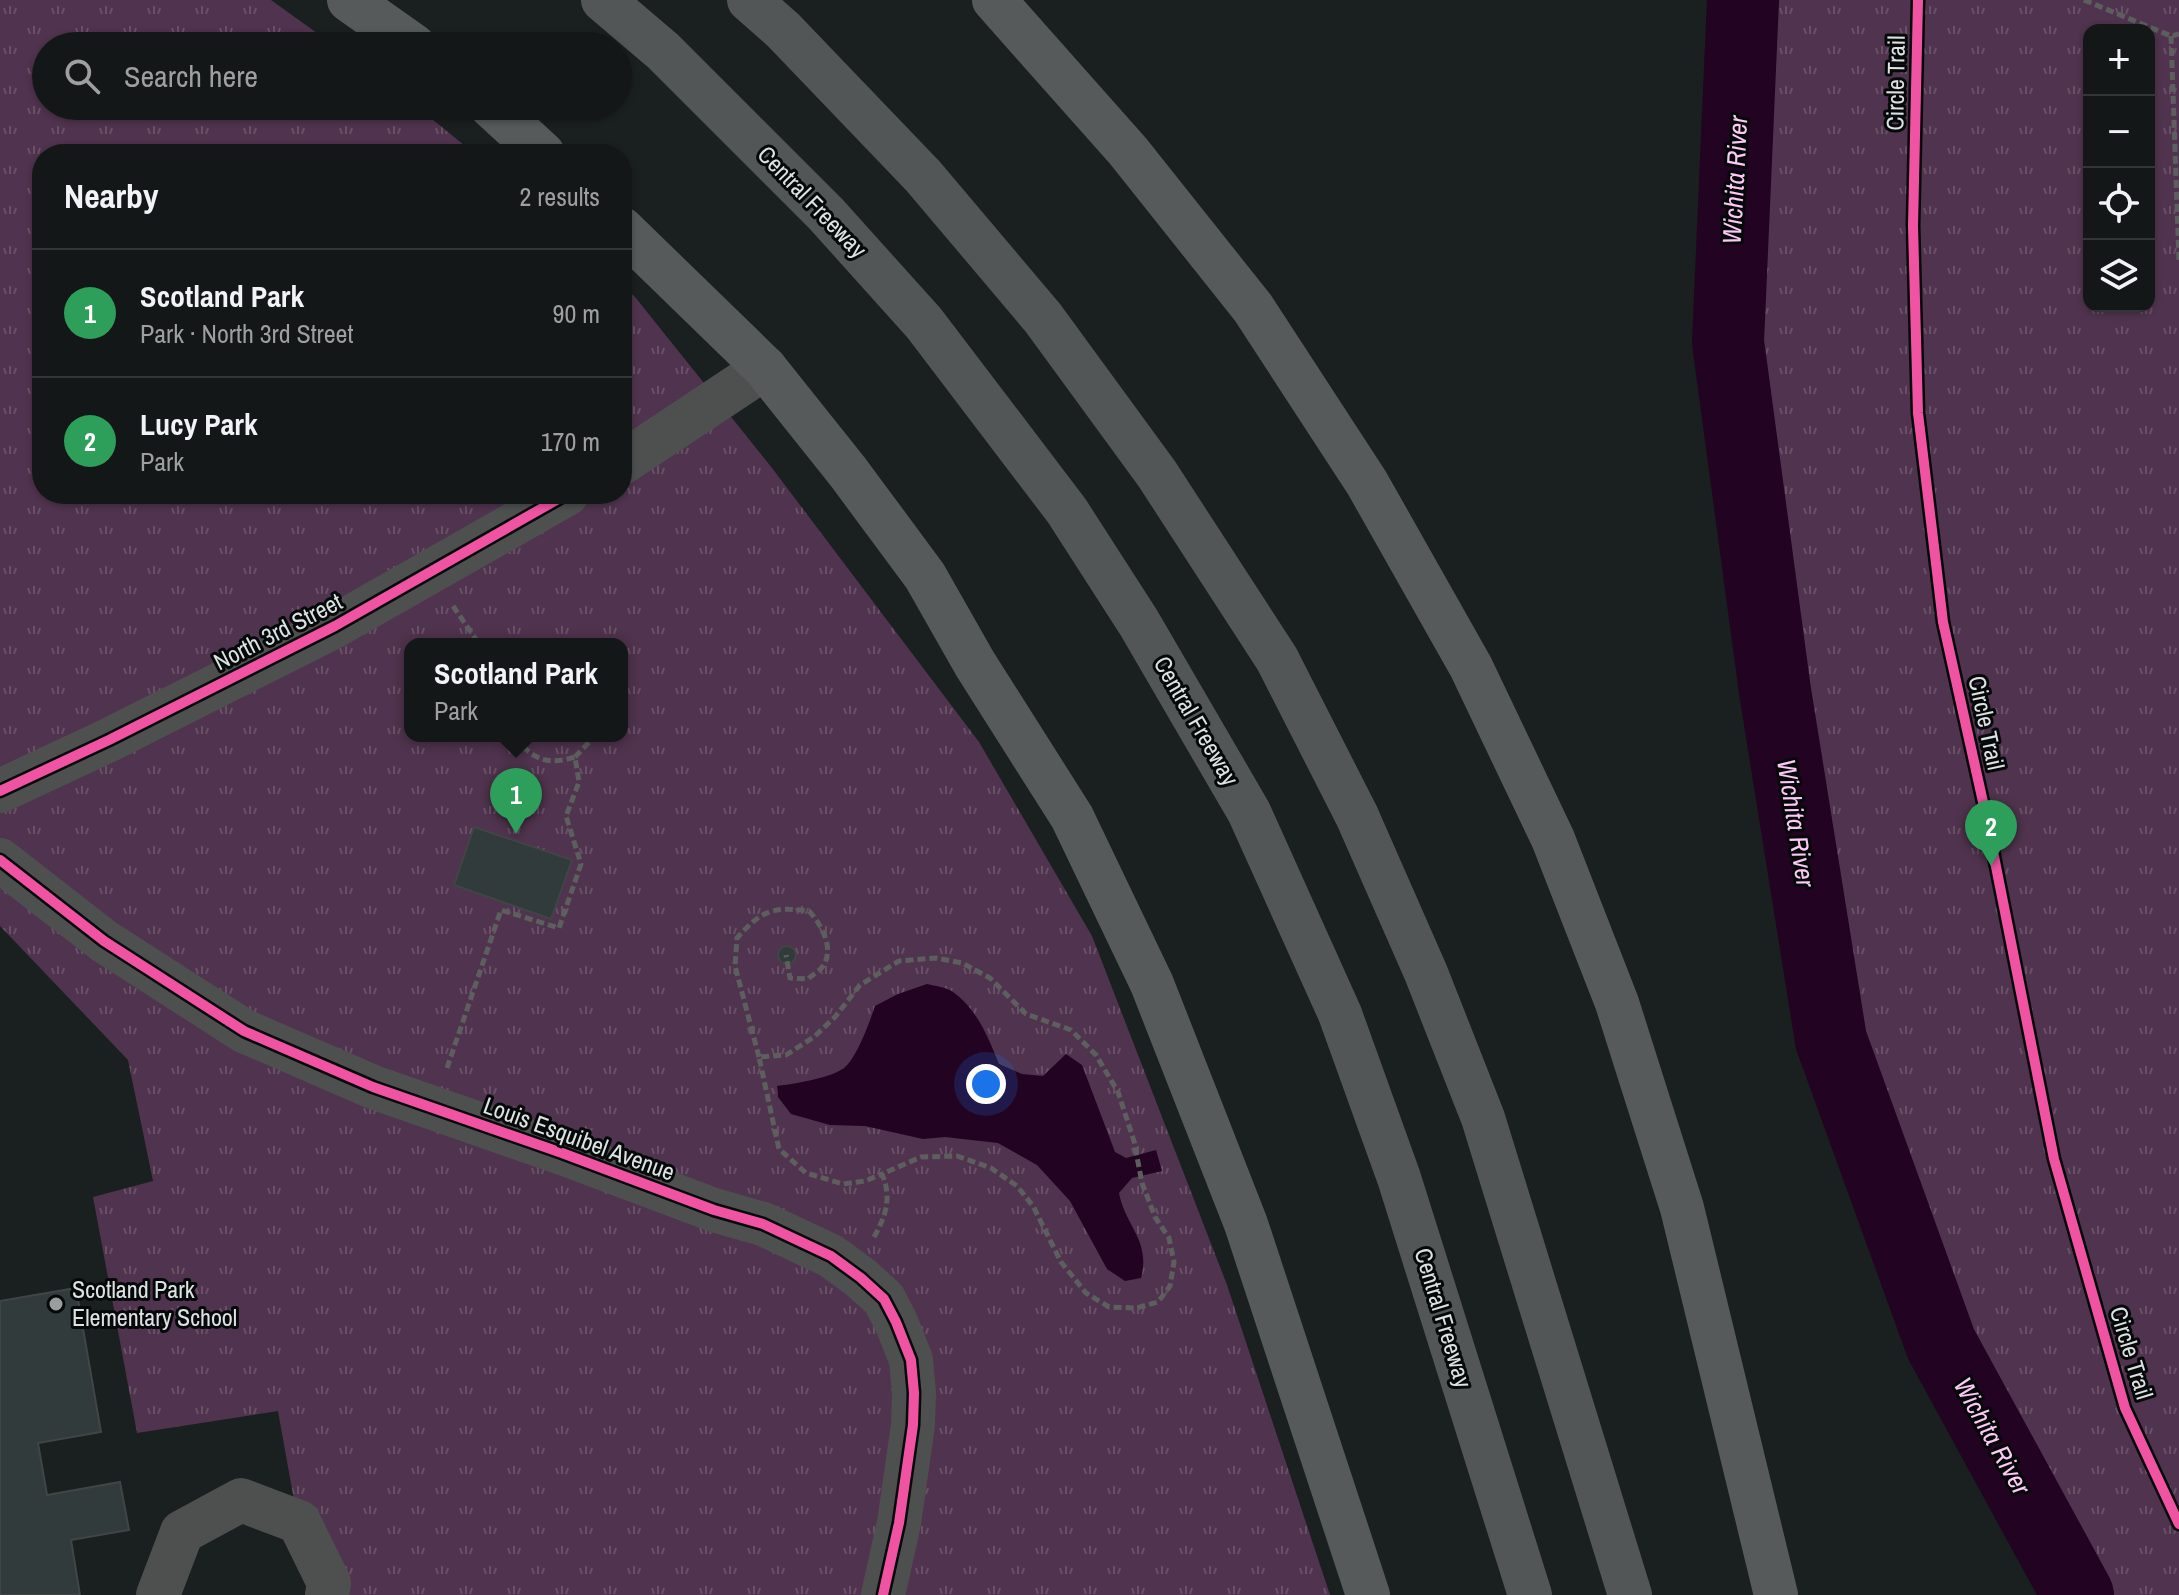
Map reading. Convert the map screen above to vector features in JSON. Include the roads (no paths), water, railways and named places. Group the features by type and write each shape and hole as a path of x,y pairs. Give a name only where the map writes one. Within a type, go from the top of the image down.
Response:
{"highway":[{"name":"Central Freeway","path":"603,0 663,51 826,214 924,323 1067,511 1139,623 1241,798 1340,1014 1373,1103 1530,1595"},
{"path":"749,0 783,30 923,176 1043,318 1157,474 1277,659 1357,816 1426,973 1483,1118 1630,1595"}],"main road":[{"path":"349,0 394,32"},
{"path":"994,0 1128,151 1253,308 1367,483 1471,667 1553,839 1617,1003 1682,1208 1776,1595"},
{"path":"506,120 532,144"},
{"path":"632,239 765,368 925,576 975,664 1072,817 1152,984 1246,1224 1368,1595"}],"street":[{"path":"632,456 765,368"},
{"name":"North 3rd Street","path":"0,791 109,740 335,626 549,504"},
{"name":"Louis Esquibel Avenue","path":"0,860 104,941 244,1031 373,1087 714,1210 763,1224 846,1266 884,1299 911,1360 913,1425 899,1523 883,1595"},
{"path":"158,1595 182,1532 241,1500 299,1522 329,1583 327,1595"}],"waterway":[{"name":"Wichita River","path":"1743,0 1728,342 1775,691 1831,1040 1941,1344 2078,1595"}],"place":[{"name":"Scotland Park","path":"516,834"},
{"name":"Lucy Park","path":"1991,866"},
{"name":"Scotland Park Elementary School","path":"56,1304"}]}
